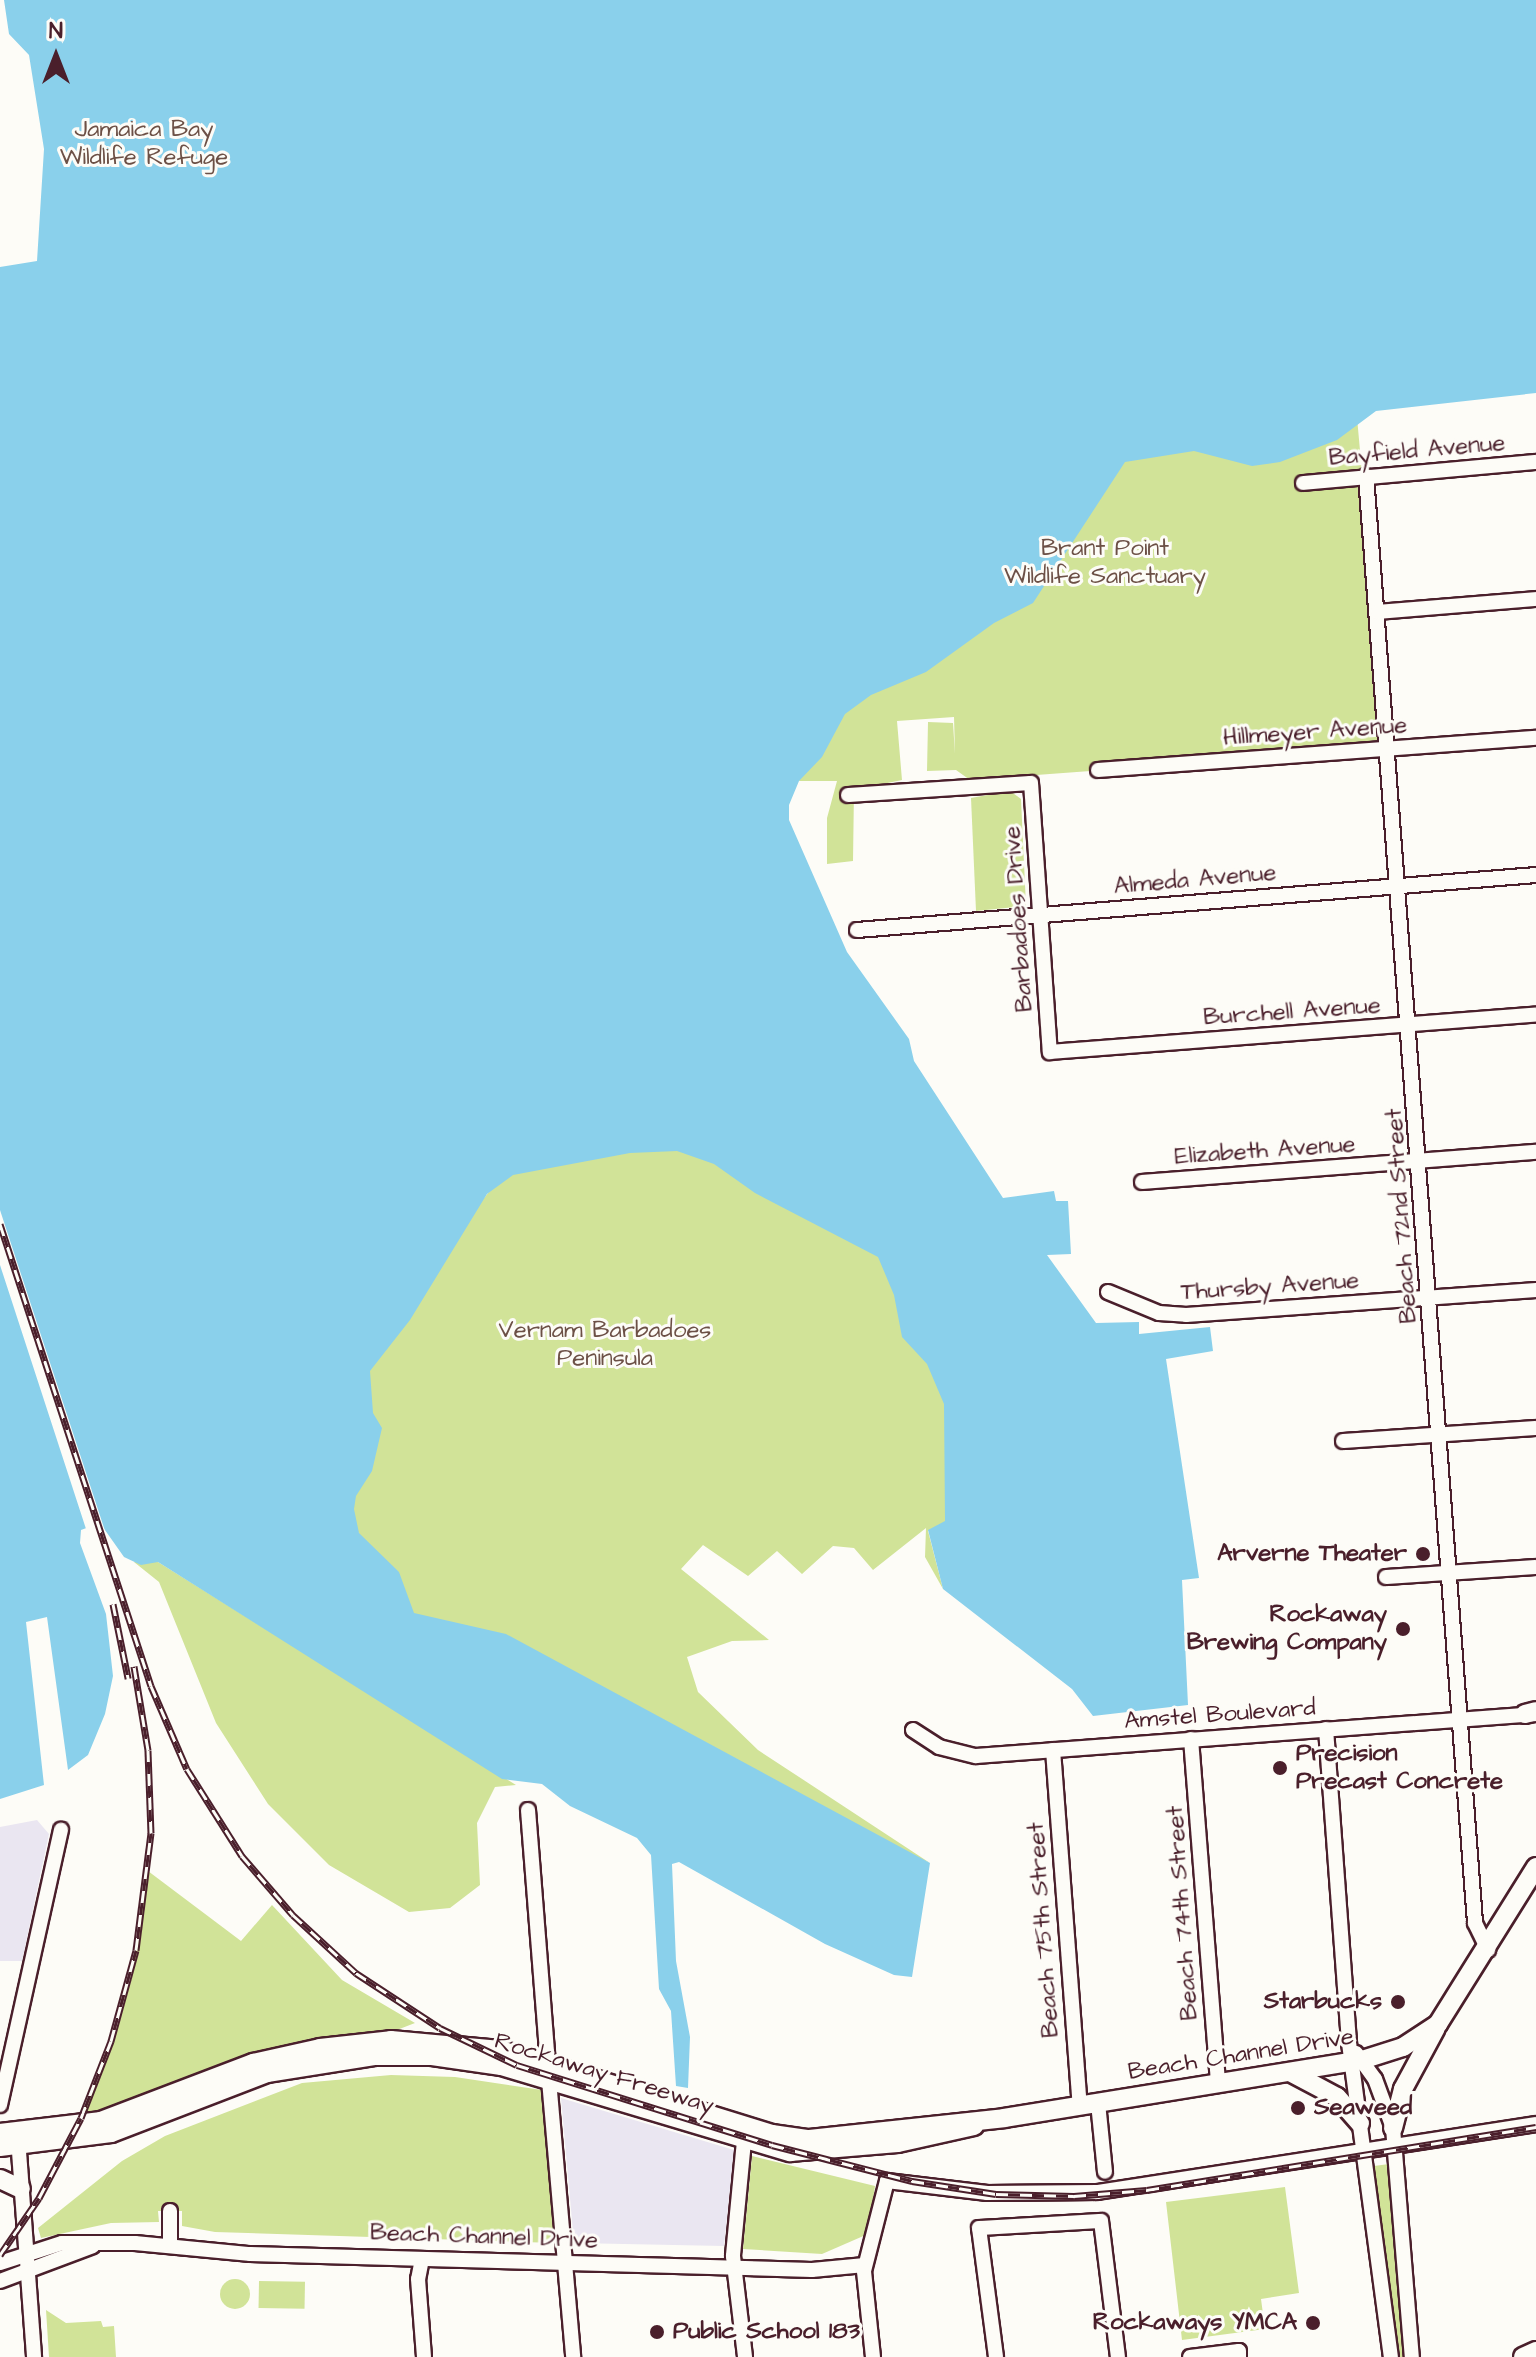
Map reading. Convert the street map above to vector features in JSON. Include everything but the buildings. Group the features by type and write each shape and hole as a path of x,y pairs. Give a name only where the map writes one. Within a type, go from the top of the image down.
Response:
{"main road":[{"name":"Beach Channel Drive","path":"897,2136 1357,2061 1403,2047 1438,2024 1488,1950 1536,1867"},
{"path":"1394,2137 1403,2089 1438,2024"},
{"name":"Rockaway Freeway","path":"9,2139 111,2133 259,2076 357,2057 465,2059 549,2072 789,2138 897,2136"},
{"name":"Rockaway Freeway","path":"549,2072 744,2141 809,2153 897,2136"},
{"path":"1290,2072 1337,2097 1360,2123"},
{"path":"0,2179 21,2189"},
{"path":"1523,2357 1536,2351"}],"street":[{"name":"Bayfield Avenue","path":"1303,483 1536,462"},
{"name":"Beach 72nd Street","path":"1366,476 1452,1573 1475,1923 1488,1950"},
{"path":"1378,612 1536,599"},
{"name":"Hillmeyer Avenue","path":"1098,770 1536,738"},
{"name":"Barbadoes Drive","path":"848,795 1031,783 1050,1052"},
{"name":"Almeda Avenue","path":"857,930 1536,875"},
{"name":"Burchell Avenue","path":"1050,1052 1536,1015"},
{"name":"Elizabeth Avenue","path":"1142,1182 1536,1152"},
{"name":"Thursby Avenue","path":"1108,1292 1172,1315 1536,1290"},
{"path":"1343,1441 1536,1428"},
{"path":"1386,1577 1536,1567"},
{"name":"Amstel Boulevard","path":"913,1730 939,1747 969,1755 1532,1713"},
{"path":"1326,1729 1349,2043 1357,2061 1375,2079 1394,2137 1412,2357"},
{"name":"Beach 74th Street","path":"1191,1739 1218,2083"},
{"name":"Beach 75th Street","path":"1053,1750 1089,2104 1105,2172"},
{"path":"528,1810 573,2357"},
{"path":"0,2105 61,1830"},
{"path":"1357,2061 1360,2123 1391,2357"},
{"path":"873,2357 865,2265 887,2181 987,2193 1107,2191 1364,2151 1394,2137 1536,2124"},
{"path":"9,2139 21,2189 34,2357"},
{"path":"744,2141 734,2267 745,2357"},
{"path":"170,2211 170,2244"},
{"path":"996,2357 979,2228 1101,2221 1118,2357"},
{"name":"Beach Channel Drive","path":"26,2252 62,2243 170,2244 250,2254 812,2270 865,2265"},
{"name":"Beach Channel Drive","path":"28,2269 102,2243"},
{"path":"0,2263 26,2252"},
{"path":"422,2259 418,2279 424,2357"},
{"path":"0,2281 28,2269"},
{"path":"1190,2357 1239,2354"}],"shaded area":[{"path":"37,1820 49,1834 22,1961 0,1961 0,1827"},
{"path":"561,2098 734,2150 724,2246 574,2243"}],"green space":[{"name":"Brant Point Wildlife Sanctuary","path":"1350,340 1387,749 970,780 956,770 927,771 928,722 953,723 955,754 954,717 897,721 902,780 854,790 853,861 827,864 827,818 837,781 799,781 910,401"},
{"path":"1010,791 1021,799 1026,906 976,911 971,798"},
{"name":"Vernam Barbadoes Peninsula","path":"601,1145 682,1146 860,1224 945,1370 950,1520 928,1531 943,1589 925,1557 926,1528 873,1570 854,1548 833,1546 802,1574 777,1551 748,1576 703,1545 681,1569 769,1640 732,1641 687,1657 698,1692 758,1750 930,1863 411,1627 338,1496 351,1389 418,1281 508,1168"},
{"path":"134,1562 158,1562 516,1785 495,1787 477,1823 480,1885 450,1908 409,1912 329,1865 268,1804 216,1723 159,1582"},
{"path":"148,1871 241,1941 272,1905 342,1980 415,2023 389,2033 339,2036 230,2060 81,2118 113,2044 132,1977"},
{"path":"391,2075 455,2077 542,2090 555,2243 215,2232 182,2226 182,2211 158,2211 159,2222 111,2223 41,2238 38,2228 122,2161 165,2136 302,2083"},
{"path":"752,2156 875,2186 868,2234 822,2254 743,2249"},
{"path":"1389,2164 1406,2357 1397,2357 1374,2166"},
{"path":"1285,2187 1299,2293 1261,2299 1265,2329 1182,2340 1166,2202"},
{"path":"235,2279 241,2280 249,2288 249,2300 241,2308 235,2309 229,2308 221,2300 220,2294 221,2288 229,2280"},
{"path":"259,2281 305,2282 305,2309 259,2308"},
{"path":"46,2310 66,2323 101,2321 103,2327 114,2326 116,2357 49,2357"}],"water":[{"path":"4,0 1536,0 1536,393 1376,411 1337,440 1280,462 1252,466 1194,451 1125,462 1033,603 994,623 926,672 871,695 845,714 822,757 799,781 789,805 789,820 847,952 909,1039 914,1061 1003,1198 1054,1191 1056,1201 1068,1201 1071,1254 1047,1255 1096,1323 1139,1322 1139,1334 1210,1327 1213,1351 1166,1359 1199,1578 1182,1580 1188,1705 1093,1716 1072,1689 943,1589 928,1530 945,1521 944,1404 927,1364 902,1337 894,1295 878,1257 755,1193 714,1164 677,1151 630,1153 513,1175 487,1194 410,1320 370,1371 373,1413 382,1428 372,1471 356,1496 354,1509 359,1533 399,1572 414,1613 506,1634 930,1863 912,1977 894,1975 825,1944 679,1862 672,1864 676,1961 690,2037 688,2088 676,2086 671,2011 659,1989 651,1855 637,1838 570,1806 542,1784 502,1779 158,1562 141,1565 124,1557 100,1523 81,1530 80,1543 106,1614 113,1676 105,1714 88,1755 68,1770 47,1617 26,1622 44,1785 0,1799 0,267 37,261 44,149 29,55 9,34"}],"pier":[{"path":"0,1210 107,1537 99,1528 87,1532 0,1265"}],"railway":[{"path":"0,1224 151,1686 187,1769 242,1856 293,1915 356,1973 440,2028 517,2065 772,2145 912,2181 996,2194 1074,2196 1147,2190 1536,2127"},
{"path":"113,1604 128,1678"},
{"path":"0,2255 39,2198 81,2118 111,2041 136,1950 151,1833 148,1750 134,1666"}],"place":[{"name":"Arverne Theater","path":"1423,1554"},
{"name":"Rockaway Brewing Company","path":"1403,1629"},
{"name":"Precision Precast Concrete","path":"1280,1768"},
{"name":"Starbucks","path":"1398,2002"},
{"name":"Seaweed","path":"1298,2108"},
{"name":"Rockaways YMCA","path":"1313,2323"},
{"name":"Public School 183","path":"657,2332"}],"park label":[{"name":"Jamaica Bay Wildlife Refuge","path":"144,144"}]}
